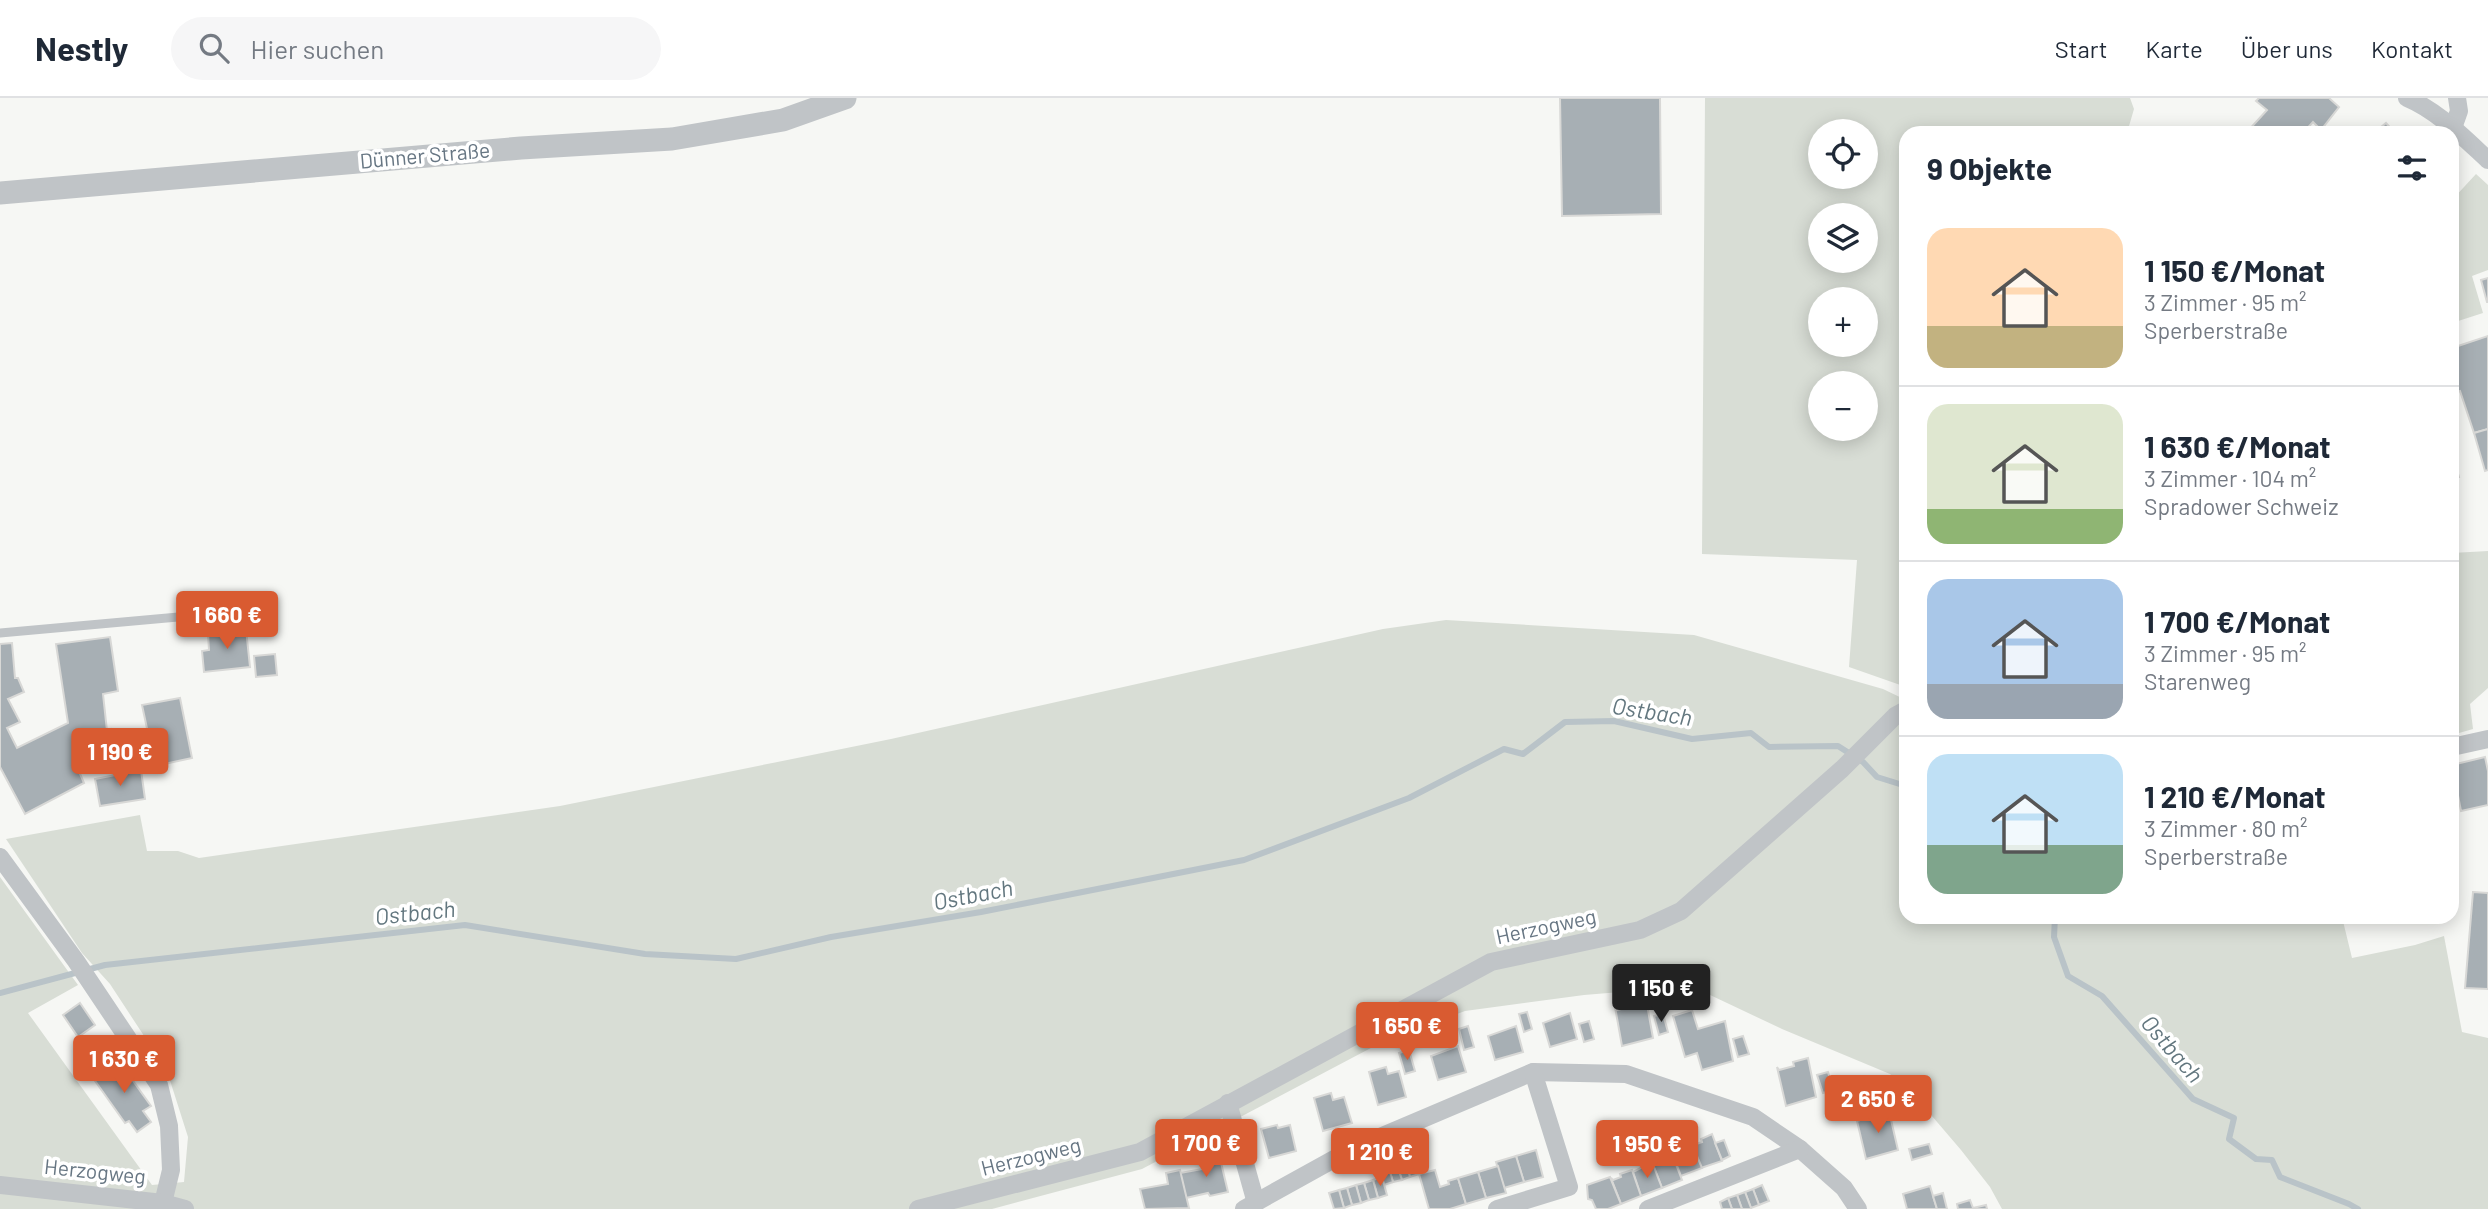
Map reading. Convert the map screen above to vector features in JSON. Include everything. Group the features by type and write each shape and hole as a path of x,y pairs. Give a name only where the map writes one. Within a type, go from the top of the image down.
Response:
{"street":[{"name":"Dünner Straße","path":"0,193 521,148 672,139 783,120 845,98"},
{"path":"2407,98 2450,126"},
{"path":"2454,126 2459,111 2457,98"},
{"path":"2459,133 2488,160"},
{"name":"Herzogweg","path":"918,1209 1140,1152 1491,962 1640,930 1681,911 1842,769 1899,714"},
{"path":"2459,745 2488,739"},
{"path":"0,857 76,961 159,1085 170,1126 171,1170 163,1203"},
{"path":"1227,1103 1250,1206 1354,1148 1534,1072 1626,1074 1753,1117 1800,1150 1844,1188 1858,1209"},
{"path":"1497,1209 1569,1187 1534,1072"},
{"path":"1648,1209 1800,1150"},
{"name":"Herzogweg","path":"0,1185 163,1203 185,1209"}],"lane":[{"path":"0,633 267,609"}],"shaded area":[{"path":"1705,98 2130,98 2134,109 2129,126 1899,126 1899,685 1849,667 1857,560 1702,554"},
{"path":"2476,174 2488,185 2488,270 2472,276 2483,313 2459,321 2459,192"},
{"path":"2488,551 2488,688 2470,704 2473,729 2459,733 2459,553"},
{"path":"1446,620 1694,635 1883,689 1899,697 1899,924 2344,924 2352,958 2444,936 2462,1032 2488,1038 2488,1209 2002,1209 1990,1187 1961,1150 1920,1102 1890,1074 1782,1029 1708,994 1669,988 1584,995 1465,1011 1386,1040 1142,1169 992,1209 0,1209 0,877 78,985 28,1013 152,1185 184,1182 188,1137 167,1071 110,984 82,953 6,839 140,815 147,851 178,851 199,858 560,806 891,739 1383,629"}],"building":[{"path":"1560,98 1660,98 1661,214 1562,216"},
{"path":"2259,98 2329,98 2339,107 2324,126 2317,126 2313,122 2309,126 2252,126 2267,110 2256,101"},
{"path":"2488,278 2488,302 2487,302 2481,280"},
{"path":"2488,336 2488,429 2474,433 2459,391 2459,346"},
{"path":"2488,429 2488,470 2485,471 2474,433"},
{"path":"246,629 250,667 204,672 202,651 209,650 208,634"},
{"path":"110,637 118,691 103,694 107,731 111,729 120,748 78,769 84,783 25,814 0,767 0,644 12,643 15,678 18,678 24,692 8,699 20,722 7,728 17,748 68,723 56,644"},
{"path":"275,654 277,675 256,677 254,656"},
{"path":"180,698 192,758 155,766 142,705"},
{"path":"2485,757 2488,771 2488,805 2461,811 2459,763"},
{"path":"141,770 145,799 100,806 95,779"},
{"path":"2473,892 2488,893 2488,989 2465,988"},
{"path":"1630,996 1632,1006 1617,1010 1614,1000"},
{"path":"1646,999 1653,1038 1622,1046 1615,1007 1617,1010"},
{"path":"80,1003 95,1025 78,1037 63,1015"},
{"path":"1692,1010 1698,1029 1725,1021 1733,1061 1702,1070 1697,1053 1685,1057 1673,1016"},
{"path":"1527,1012 1532,1029 1524,1032 1519,1014"},
{"path":"1570,1013 1577,1039 1550,1047 1543,1023"},
{"path":"1663,1014 1668,1032 1659,1035 1654,1016"},
{"path":"1589,1021 1594,1039 1584,1042 1579,1024"},
{"path":"1468,1026 1474,1047 1464,1050 1459,1029"},
{"path":"1516,1026 1523,1052 1495,1060 1488,1036"},
{"path":"1743,1036 1749,1054 1738,1057 1733,1039"},
{"path":"1458,1046 1466,1072 1438,1080 1431,1056"},
{"path":"1409,1050 1415,1071 1405,1074 1399,1053"},
{"path":"1808,1058 1816,1097 1786,1106 1777,1067 1779,1070 1794,1066 1793,1062"},
{"path":"118,1060 151,1106 143,1111 151,1122 137,1132 129,1121 125,1123 93,1078"},
{"path":"1386,1067 1388,1074 1399,1071 1406,1097 1378,1105 1369,1072"},
{"path":"1828,1072 1833,1090 1823,1093 1817,1075"},
{"path":"1331,1093 1333,1100 1344,1097 1352,1123 1323,1131 1314,1098"},
{"path":"1889,1111 1898,1150 1866,1159 1857,1121"},
{"path":"1277,1125 1278,1128 1290,1125 1296,1151 1269,1158 1261,1129"},
{"path":"1712,1134 1722,1161 1701,1168 1691,1142 1693,1145 1702,1142 1701,1139"},
{"path":"1724,1140 1730,1156 1722,1160 1715,1143"},
{"path":"1691,1142 1702,1168 1681,1176 1671,1150 1673,1153"},
{"path":"1929,1144 1932,1154 1912,1160 1909,1149"},
{"path":"1536,1150 1543,1177 1524,1182 1516,1156"},
{"path":"1219,1154 1228,1192 1186,1198 1180,1173 1208,1168 1205,1157"},
{"path":"1423,1154 1428,1172 1419,1174 1414,1157"},
{"path":"1672,1154 1682,1180 1662,1188 1652,1162 1654,1165"},
{"path":"1516,1156 1524,1182 1504,1188 1496,1162"},
{"path":"1414,1157 1419,1174 1410,1177 1405,1160"},
{"path":"1405,1160 1410,1177 1402,1180 1396,1162"},
{"path":"1396,1162 1402,1180 1393,1182 1388,1165"},
{"path":"1652,1162 1662,1188 1641,1196 1633,1172"},
{"path":"1388,1165 1393,1182 1384,1185 1379,1167"},
{"path":"1498,1166 1506,1193 1486,1198 1478,1172"},
{"path":"1180,1170 1189,1208 1145,1209 1140,1189 1168,1184 1166,1173"},
{"path":"1435,1170 1440,1187 1458,1178 1466,1204 1450,1209 1429,1209 1419,1174"},
{"path":"1632,1170 1641,1196 1621,1204 1611,1178 1613,1180 1621,1177 1620,1174"},
{"path":"1478,1172 1486,1198 1466,1204 1458,1178"},
{"path":"1382,1177 1387,1195 1378,1198 1373,1180"},
{"path":"1610,1177 1621,1204 1608,1209 1596,1209 1592,1200 1588,1199 1587,1185"},
{"path":"1373,1180 1378,1198 1369,1200 1364,1183"},
{"path":"1364,1183 1369,1200 1361,1203 1356,1185"},
{"path":"1356,1185 1361,1203 1352,1205 1347,1188"},
{"path":"1762,1185 1769,1201 1759,1205 1753,1189"},
{"path":"1930,1186 1937,1209 1907,1209 1903,1194"},
{"path":"1347,1188 1352,1205 1344,1208 1339,1190"},
{"path":"1753,1189 1759,1205 1751,1208 1745,1192"},
{"path":"1339,1190 1344,1208 1334,1209 1329,1193"},
{"path":"1745,1192 1751,1209 1742,1209 1737,1195"},
{"path":"1943,1193 1947,1209 1937,1209 1933,1196"},
{"path":"1737,1195 1742,1209 1732,1209 1728,1198"},
{"path":"1728,1198 1732,1209 1722,1209 1720,1202"},
{"path":"1970,1200 1973,1208 1986,1205 1987,1209 1958,1209 1957,1204"}],"waterway":[{"name":"Ostbach","path":"0,993 105,965 465,925 645,954 736,959 831,937 981,912 1244,860 1409,798 1504,749 1523,754 1565,722 1614,721 1692,739 1751,733 1769,747 1838,746 1863,762 1877,777 1899,784"},
{"name":"Ostbach","path":"2055,924 2054,937 2068,976 2102,996 2193,1099 2234,1118 2229,1139 2256,1159 2272,1160 2280,1177 2358,1209"}]}
